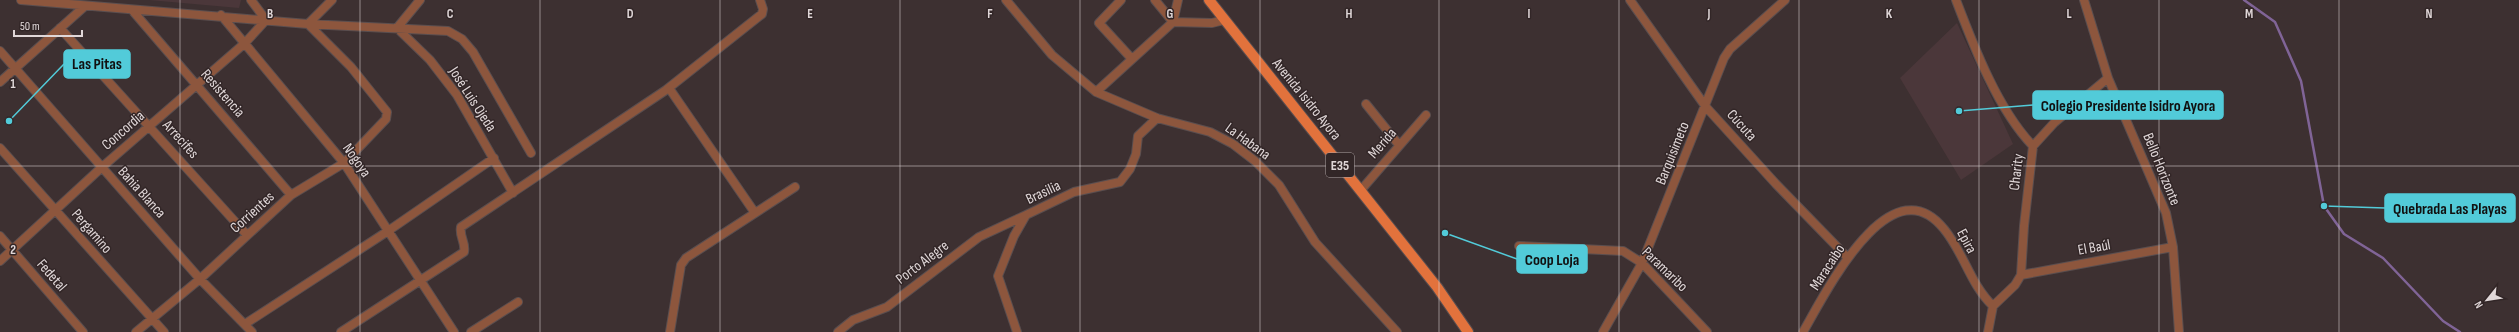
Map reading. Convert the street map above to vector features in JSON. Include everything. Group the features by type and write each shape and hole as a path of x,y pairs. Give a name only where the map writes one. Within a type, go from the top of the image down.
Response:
{"main road":[{"name":"Avenida Isidro Ayora","path":"1209,0 1437,287 1468,332"}],"street":[{"path":"21,0 132,10 221,15 308,24 448,31 462,39 473,52 530,153"},
{"path":"251,0 266,20"},
{"path":"308,24 332,0"},
{"path":"397,28 420,0"},
{"path":"341,332 464,252 466,244 460,234 461,227 669,88 762,14 764,9 760,0"},
{"name":"La Habana","path":"1006,0 1019,18 1052,55 1096,92 1157,118 1210,132 1233,144 1255,161 1279,185 1315,242 1397,332"},
{"path":"1121,0 1099,23 1132,59"},
{"path":"1155,0 1173,22 1212,23 1224,20"},
{"path":"1096,92 1173,22 1178,0"},
{"name":"Cúcuta","path":"1630,0 1706,107 1776,184 1847,257"},
{"name":"Barquisimeto","path":"1603,332 1642,263 1706,107 1724,58 1730,49 1785,0"},
{"name":"Charity","path":"1956,0 1979,58 2017,128 2033,146 2024,226 2021,275"},
{"name":"Bello Horizonte","path":"2084,0 2108,78 2162,202 2173,247 2179,332"},
{"path":"0,82 85,6"},
{"name":"Resistencia","path":"132,10 291,195"},
{"name":"Nogoya","path":"221,15 344,162 454,332"},
{"name":"Concordia","path":"0,261 101,168 245,43 266,20"},
{"name":"Corrientes","path":"136,332 150,318 200,279 291,195 344,162 388,115 351,68 308,24"},
{"name":"Arrecifes","path":"60,28 150,125 247,235"},
{"name":"José Luis Ojeda","path":"397,28 430,60 456,95 513,193"},
{"name":"Bahia Blanca","path":"0,52 200,279 252,332"},
{"path":"2033,146 2054,123 2108,78"},
{"path":"669,88 755,213"},
{"path":"1366,104 1399,146"},
{"name":"Merida","path":"1360,190 1426,115"},
{"name":"Brasilia","path":"1017,332 998,276 1014,236 1026,215 1074,192 1120,182 1130,170 1136,154 1138,136 1157,118"},
{"name":"Pergamino","path":"0,148 164,332"},
{"path":"245,324 388,231 494,158"},
{"path":"670,332 681,265 686,258 795,187"},
{"name":"Maracaibo","path":"1803,332 1847,257 1877,225 1889,216 1902,211"},
{"name":"Epira","path":"1902,211 1917,211 1936,220 1945,229 1974,283 1993,306"},
{"name":"Porto Alegre","path":"838,332 853,320 887,307 979,237 1026,215"},
{"name":"Fedetal","path":"0,236 83,332"},
{"name":"Paramaribo","path":"1519,246 1617,249 1634,256 1707,332"},
{"name":"El Baúl","path":"2021,275 2173,247"},
{"path":"1988,332 1993,306 2015,285 2021,275"},
{"path":"471,332 518,302"}],"shaded area":[{"path":"149,0 241,0 239,8"},
{"path":"1957,23 2013,144 1961,180 1900,78"}],"waterway":[{"path":"2244,0 2275,22 2301,81 2324,206 2344,234 2383,258 2443,321 2460,332"}],"place":[{"name":"Colegio Presidente Isidro Ayora","path":"1959,111"},
{"name":"Las Pitas","path":"9,121"},
{"name":"Quebrada Las Playas","path":"2324,206"},
{"name":"Coop Loja","path":"1445,233"}]}
